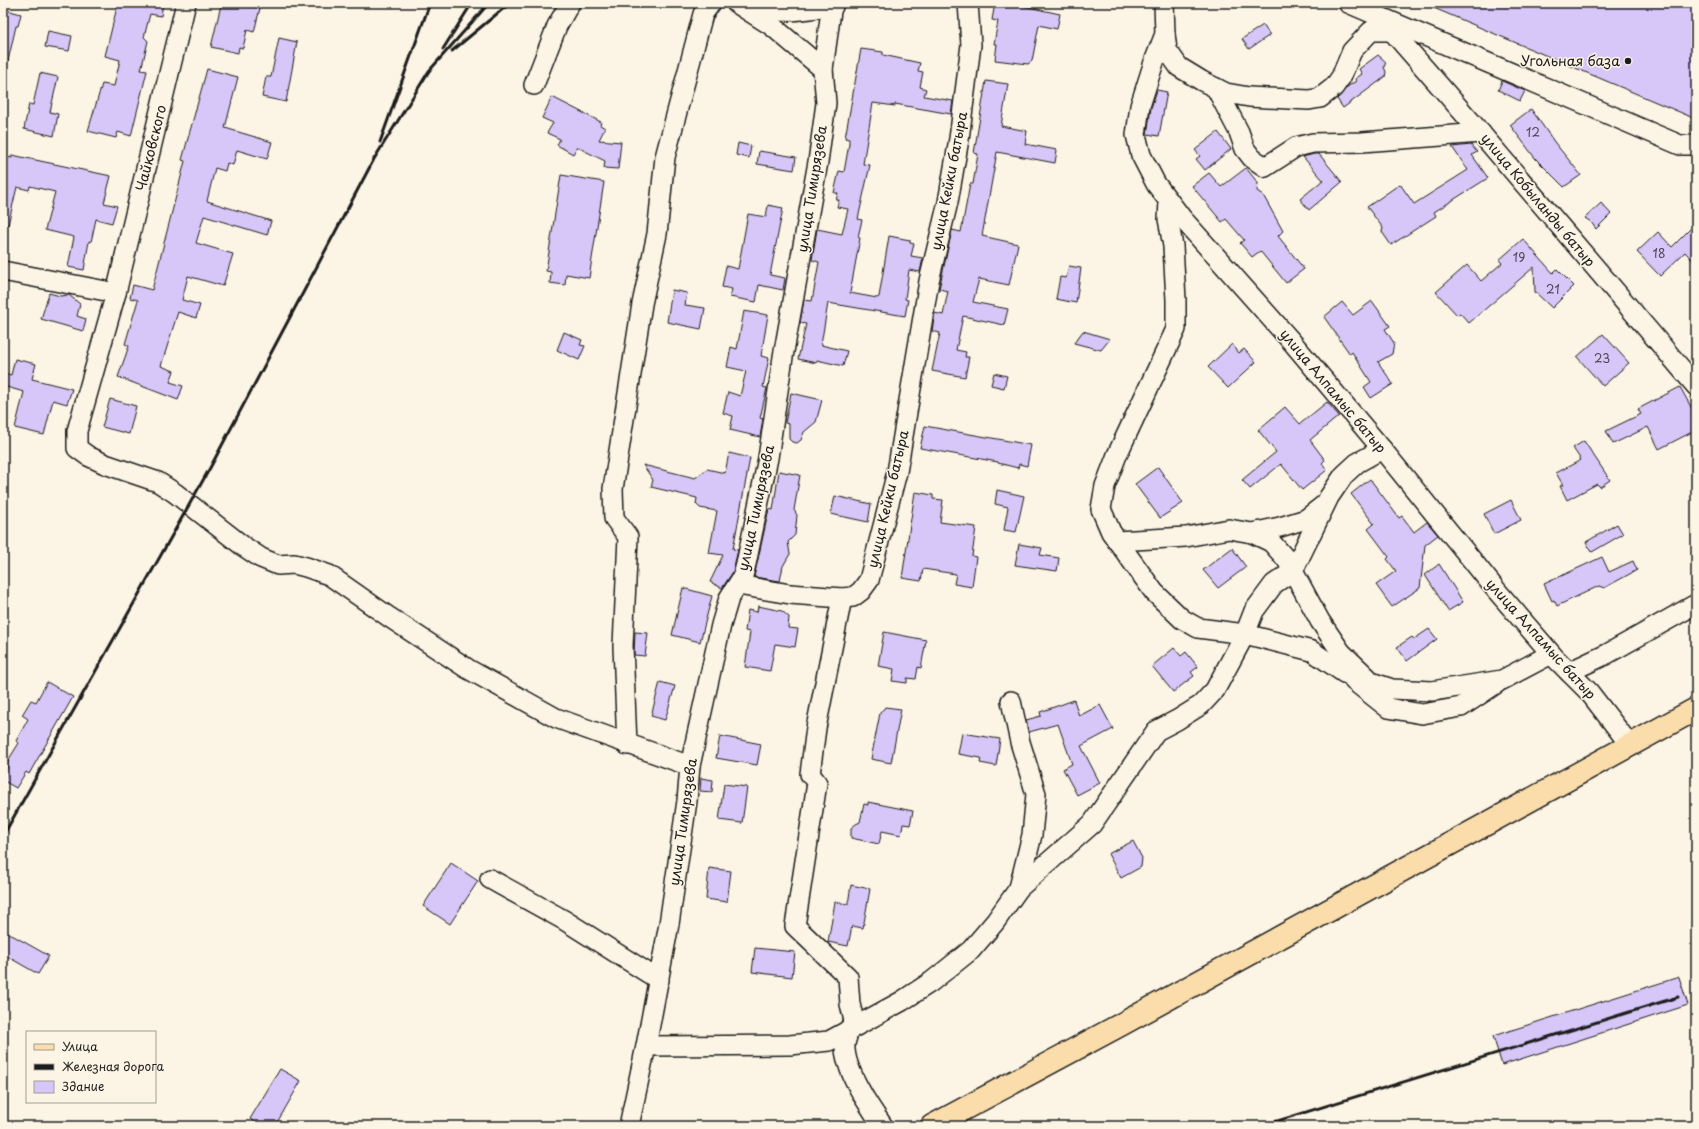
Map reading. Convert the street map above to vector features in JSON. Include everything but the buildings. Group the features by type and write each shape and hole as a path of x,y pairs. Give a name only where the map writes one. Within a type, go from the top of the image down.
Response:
{"main road":[{"path":"932,1126 1122,1024 1696,709"}],"street":[{"name":"Чайковского","path":"186,3 116,293 77,431 77,448 88,456 105,464 158,482 261,558 278,565 294,564 306,566 329,575 468,669 556,718 627,745"},
{"path":"534,85 557,26 570,3"},
{"path":"690,766 627,745 623,646 628,537 614,518 613,489 642,304 657,234 665,157 703,14 711,3"},
{"name":"улица Кейки батыра","path":"842,598 853,596 861,590 869,580 897,472 929,281 948,202 959,139 971,45 968,3"},
{"name":"улица Алпамыс батыр","path":"1164,3 1165,34 1154,62 1140,106 1136,134 1140,155 1156,184 1181,217 1292,342 1382,449 1497,591 1551,654 1589,692 1630,745"},
{"path":"1348,3 1680,145 1696,145"},
{"path":"740,6 770,12 805,10 833,4"},
{"name":"улица Тимирязева","path":"629,1126 659,980 686,809 690,766 721,625 729,598 743,576 768,458 783,357 818,162 826,103 824,69 833,4"},
{"path":"740,6 772,26 824,69"},
{"name":"улица Кобыланды батыр","path":"1378,16 1481,133 1696,386"},
{"path":"1165,34 1167,50 1179,67 1226,93 1249,97 1309,100 1320,98 1334,87 1341,77 1352,51 1371,31 1390,31"},
{"path":"1216,88 1239,132 1245,149 1252,158 1266,167 1296,147 1314,143 1362,142 1481,133"},
{"path":"1169,201 1168,219 1172,246 1176,300 1176,328 1117,455 1105,486 1101,509 1111,532 1154,592 1182,619 1198,628 1245,634 1282,642 1312,652 1344,672 1388,708 1422,714 1461,707 1502,680 1551,654"},
{"path":"3,271 116,293"},
{"path":"646,1046 790,1046 829,1041 852,1027 902,1001 931,982 971,950 996,922 1019,888 1092,824 1156,731 1177,720 1201,704 1216,690 1245,634 1254,611 1274,584 1293,571 1329,497 1344,475 1357,463 1382,449"},
{"path":"1252,533 1280,527 1306,519 1326,505"},
{"path":"1117,541 1186,537 1229,529 1252,533 1270,542 1287,560 1320,621 1341,652 1372,682"},
{"path":"738,585 790,594 842,598 816,728 810,774 817,783 795,926 848,977 852,1027 845,1045 847,1063 869,1107 883,1126"},
{"path":"1569,672 1607,654 1696,604"},
{"path":"1344,672 1392,689 1432,691 1502,680"},
{"path":"1011,701 1020,742 1036,794 1032,835 1019,888"},
{"path":"490,879 564,920 659,980"}],"railway":[{"path":"380,142 430,3"},
{"path":"443,49 472,3"},
{"path":"3,836 211,466 374,159 429,71 489,3"},
{"path":"452,51 510,3"},
{"path":"1261,1126 1678,997"}],"place":[{"name":"Угольная база","path":"1628,61"}]}
